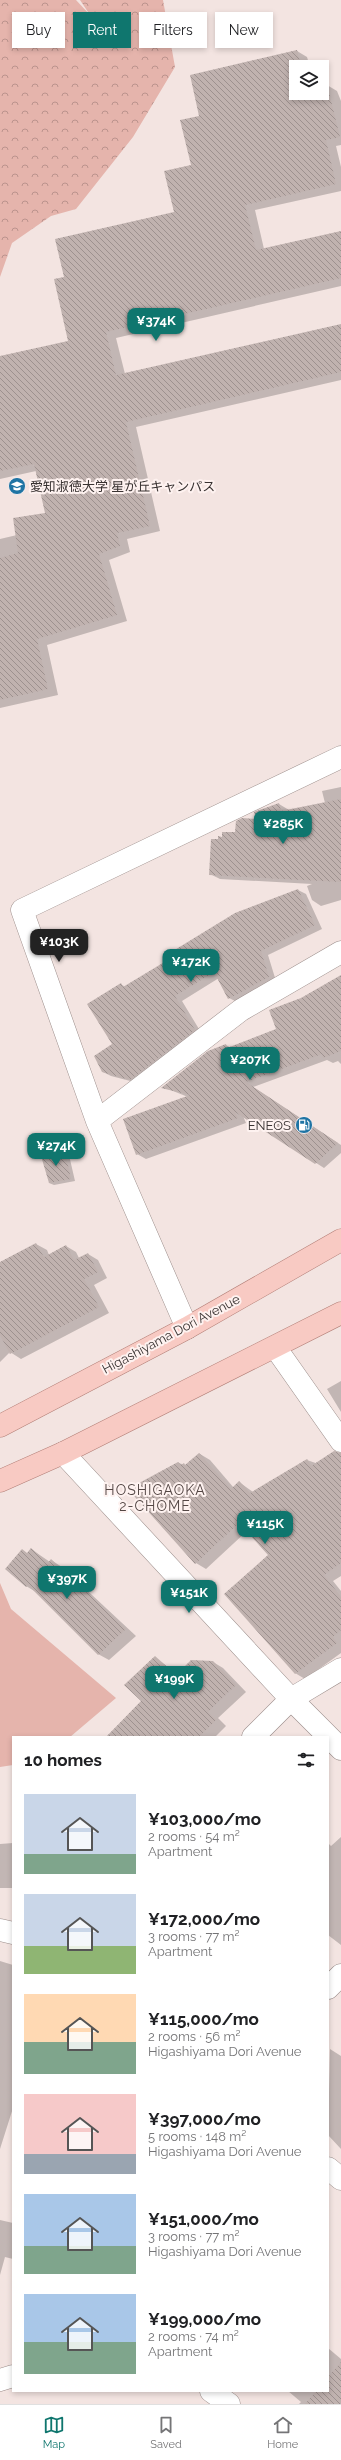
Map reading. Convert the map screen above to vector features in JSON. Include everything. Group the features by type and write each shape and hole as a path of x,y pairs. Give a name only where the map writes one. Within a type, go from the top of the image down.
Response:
{"main road":[{"name":"Higashiyama Dori Avenue","path":"0,1426 186,1328 341,1240"},
{"path":"0,1481 63,1453 341,1313"}],"street":[{"path":"186,1328 97,1120 22,910 341,757"},
{"path":"97,1120 241,1010 341,952"},
{"path":"275,1347 341,1441"},
{"path":"63,1453 291,1699 328,1736"},
{"path":"254,1736 291,1699 341,1669"},
{"path":"329,1737 341,1749"},
{"path":"0,1930 12,1933"},
{"path":"329,1987 341,1975"},
{"path":"329,2169 341,2179"},
{"path":"0,2380 12,2376"},
{"path":"199,2404 207,2392"},
{"path":"212,2392 229,2404"}],"green space":[{"path":"0,0 76,0 87,12 73,12 73,48 131,48 131,12 88,12 80,0 163,0 165,12 139,12 139,48 172,48 175,67 133,137 76,209 51,216 12,243 0,277"},
{"path":"0,1583 11,1609 116,1698 71,1736 12,1736 12,1765 0,1767"}],"building":[{"path":"297,50 299,60 289,60 289,100 329,100 329,92 340,137 326,140 336,184 245,205 256,250 341,231 341,278 106,332 116,375 341,324 341,372 126,422 150,526 117,533 120,546 99,554 117,615 37,639 48,689 0,700 0,558 18,553 13,518 45,513 34,464 0,471 0,356 68,341 54,279 64,277 55,239 174,212 164,171 191,165 180,120 199,116 190,75"},
{"path":"341,799 341,882 209,875 211,839 218,839 218,836 222,837 222,832 235,832 236,821 242,818 256,819 254,812 279,803 281,811"},
{"path":"298,889 315,925 261,951 269,977 228,999 214,972 175,996 195,1030 130,1080 102,1072 94,1056 112,1044 87,1004 121,983 123,987 176,955 173,951 235,913"},
{"path":"341,975 341,1051 323,1058 322,1054 246,1082 338,1143 315,1164 235,1112 238,1118 136,1155 123,1119 190,1095 161,1088 208,1051 226,1044 227,1048 276,1029 269,1010 301,998"},
{"path":"65,1152 71,1179 49,1183 41,1156"},
{"path":"36,1243 44,1257 66,1245 74,1260 88,1253 98,1272 84,1279 99,1307 10,1354 0,1335 0,1262"},
{"path":"334,1451 341,1453 341,1563 324,1575 341,1597 341,1630 333,1637 337,1643 295,1674 224,1594 268,1555 239,1523 195,1564 128,1489 178,1462 181,1465 184,1463 185,1465 199,1453 231,1489 239,1481 250,1493 307,1459 311,1466"},
{"path":"31,1548 48,1563 51,1559 126,1629 98,1655 28,1585 26,1587 5,1569 22,1549 27,1553"},
{"path":"155,1656 176,1675 191,1660 213,1661 236,1685 208,1712 216,1720 200,1736 107,1736 141,1701 124,1685"},
{"path":"341,2362 341,2404 305,2404 315,2392 329,2392 329,2376"}],"place":[{"name":"愛知淑徳大学 星が丘キャンパス","path":"17,486"},
{"name":"ENEOS","path":"304,1125"}],"district":[{"name":"HOSHIGAOKA 2-CHOME","path":"155,1498"}]}
